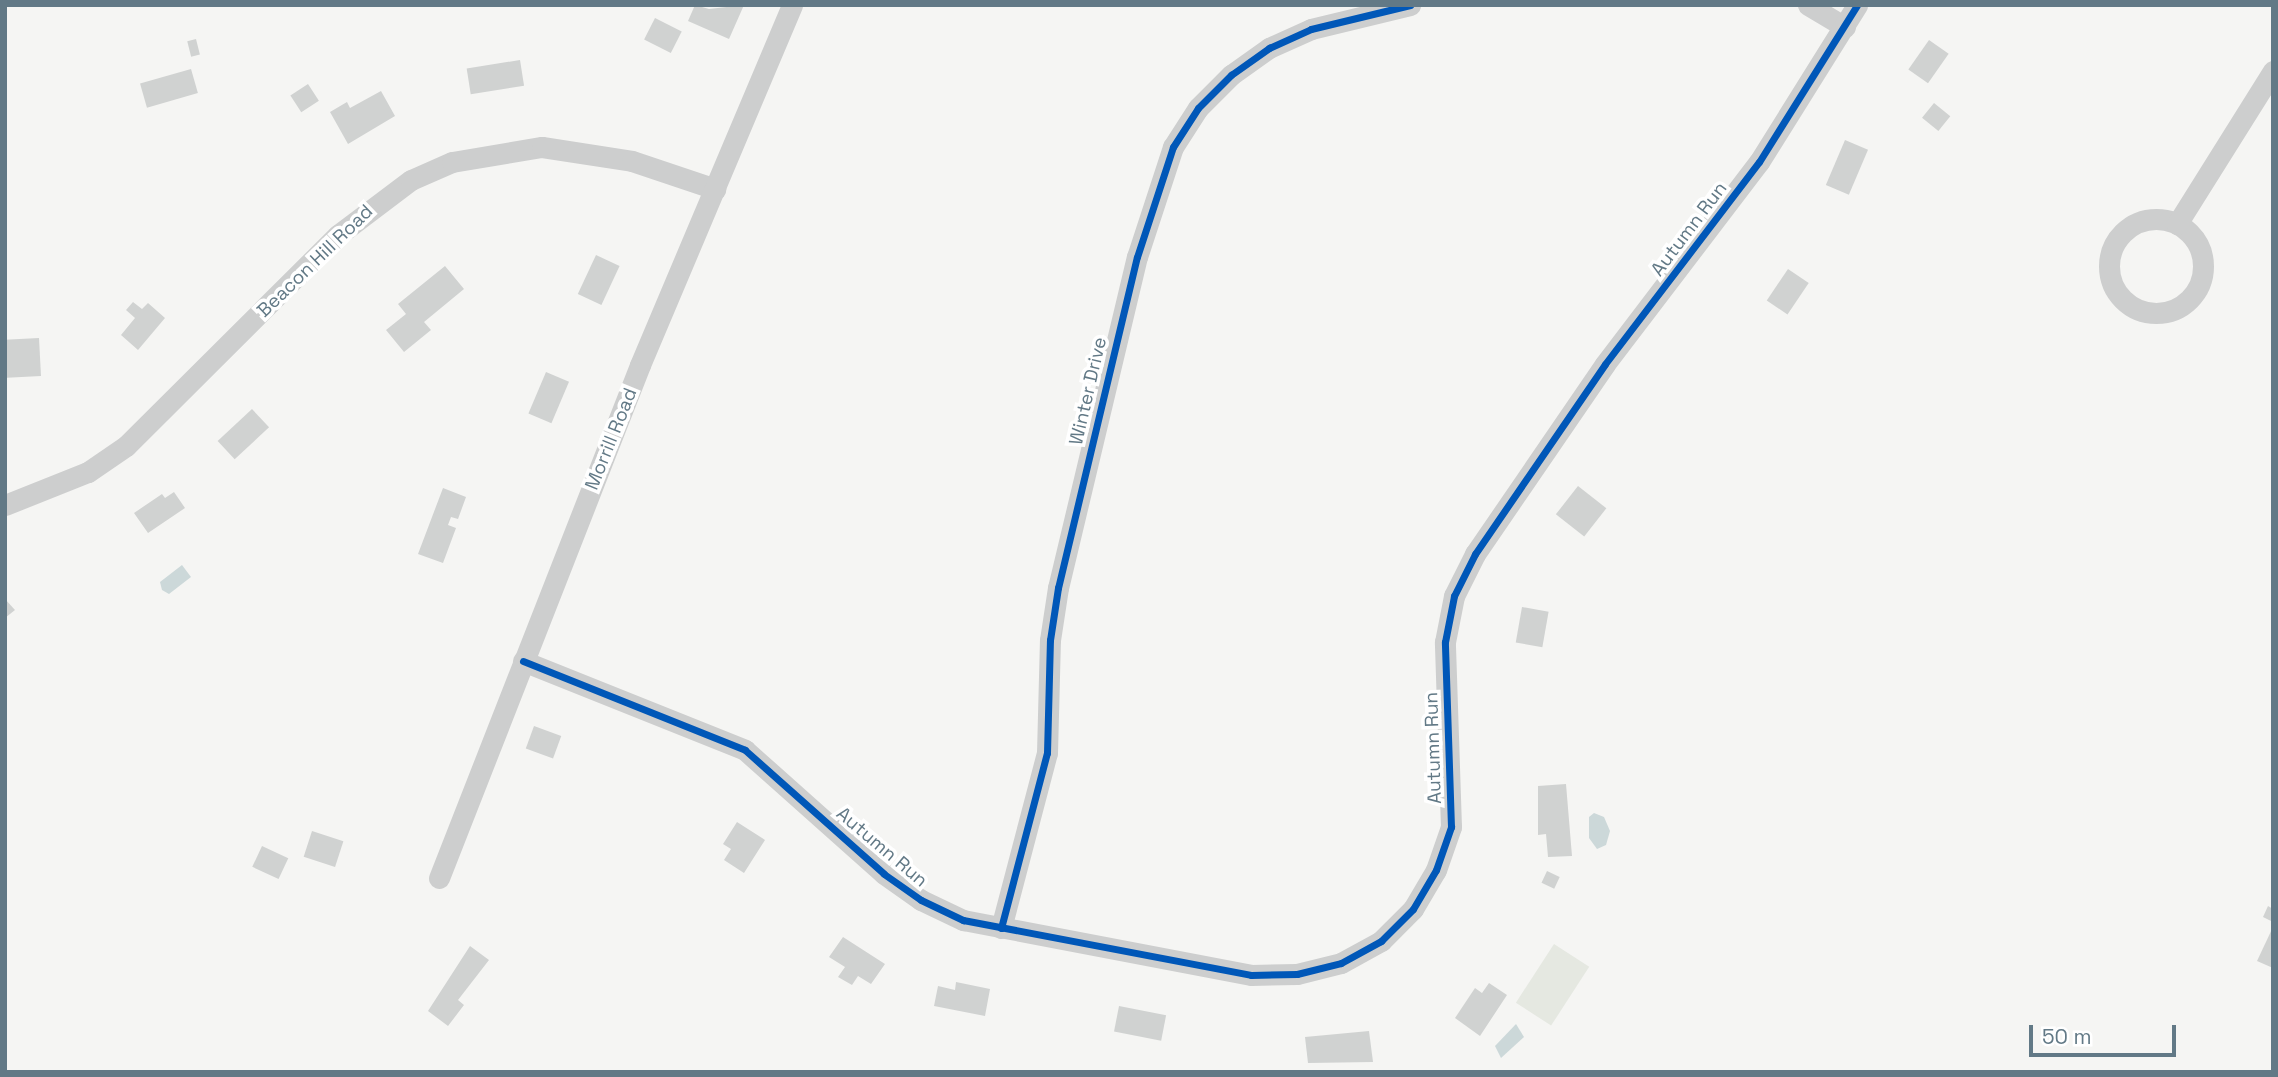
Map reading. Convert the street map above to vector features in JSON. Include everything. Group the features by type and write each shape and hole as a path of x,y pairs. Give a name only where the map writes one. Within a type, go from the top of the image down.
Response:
{"street":[{"name":"Morrill Road","path":"439,877 523,661 792,5"},
{"name":"Winter Drive","path":"1001,928 1045,767 1050,640 1058,588 1136,257 1173,148 1198,108 1231,75 1269,48 1311,29 1410,5"},
{"path":"1808,5 1845,27"},
{"name":"Autumn Run","path":"523,661 745,750 884,874 921,900 963,920 1251,975 1297,974 1341,963 1381,941 1413,909 1436,870 1451,827 1445,642 1454,596 1525,476 1759,162 1857,5"},
{"path":"2177,223 2273,71"},
{"name":"Beacon Hill Road","path":"5,505 78,477 126,446 338,235 411,180 474,157 542,147 632,160 715,189"},
{"path":"2155,218 2177,223 2196,239 2202,254 2200,284 2192,297 2166,312 2136,309 2113,288 2108,272 2115,241 2139,221 2155,218"}],"shaded area":[{"path":"182,565 191,577 169,594 162,590 160,582"},
{"path":"1594,813 1604,817 1610,831 1606,845 1597,849 1589,838 1589,817"},
{"path":"1554,944 1589,967 1551,1026 1516,1003"},
{"path":"1516,1024 1524,1037 1501,1058 1495,1046"}],"building":[{"path":"695,5 709,9 744,5 729,39 688,21"},
{"path":"655,18 682,32 671,53 644,39"},
{"path":"196,39 200,55 191,57 187,41"},
{"path":"1929,40 1949,54 1928,83 1908,69"},
{"path":"520,60 524,86 471,94 467,68"},
{"path":"191,69 198,93 147,108 140,84"},
{"path":"308,84 319,101 301,112 290,95"},
{"path":"381,91 395,116 348,144 330,112 347,102 350,108"},
{"path":"1934,103 1950,116 1938,131 1922,118"},
{"path":"1845,140 1868,150 1849,195 1826,185"},
{"path":"596,255 620,266 601,305 578,294"},
{"path":"445,266 464,289 424,322 431,330 404,352 386,330 406,314 398,304"},
{"path":"1788,269 1809,283 1787,314 1767,301"},
{"path":"133,302 142,309 148,303 165,318 138,350 121,335 135,318 126,310"},
{"path":"39,338 41,376 7,378 5,340"},
{"path":"546,372 569,382 551,423 528,413"},
{"path":"252,409 269,427 235,459 218,441"},
{"path":"1578,486 1606,508 1584,537 1556,514"},
{"path":"443,488 466,497 458,519 451,517 448,525 456,528 443,563 418,554"},
{"path":"174,492 185,508 148,533 134,513 162,494 165,498"},
{"path":"5,599 15,610 5,618"},
{"path":"1522,607 1549,612 1542,647 1516,642"},
{"path":"534,726 561,736 553,758 526,749"},
{"path":"1566,784 1572,856 1548,857 1546,834 1538,835 1538,786"},
{"path":"737,822 765,840 744,873 724,860 731,849 723,844"},
{"path":"312,831 343,841 335,867 304,857"},
{"path":"262,846 288,858 279,879 252,867"},
{"path":"1547,871 1560,877 1554,889 1542,883"},
{"path":"2268,906 2273,909 2273,922 2263,917"},
{"path":"2273,927 2273,968 2257,961"},
{"path":"843,937 885,964 871,984 858,976 852,985 838,977 845,967 829,957"},
{"path":"470,946 489,960 458,1000 464,1005 448,1026 428,1011"},
{"path":"956,982 990,989 985,1016 934,1006 938,986 955,990"},
{"path":"1489,983 1507,995 1480,1036 1455,1018 1475,988 1482,993"},
{"path":"1119,1006 1166,1015 1161,1041 1114,1032"},
{"path":"1369,1031 1373,1062 1308,1063 1305,1037"}],"cycle path":[{"path":"1001,928 1047,753 1050,640 1058,588 1137,257 1173,147 1198,108 1231,75 1269,48 1311,29 1410,5"},
{"path":"523,661 745,750 884,874 921,900 963,920 1251,975 1297,974 1341,963 1381,941 1413,909 1436,870 1451,827 1445,642 1454,596 1475,554 1605,364 1759,162 1857,5"}]}
